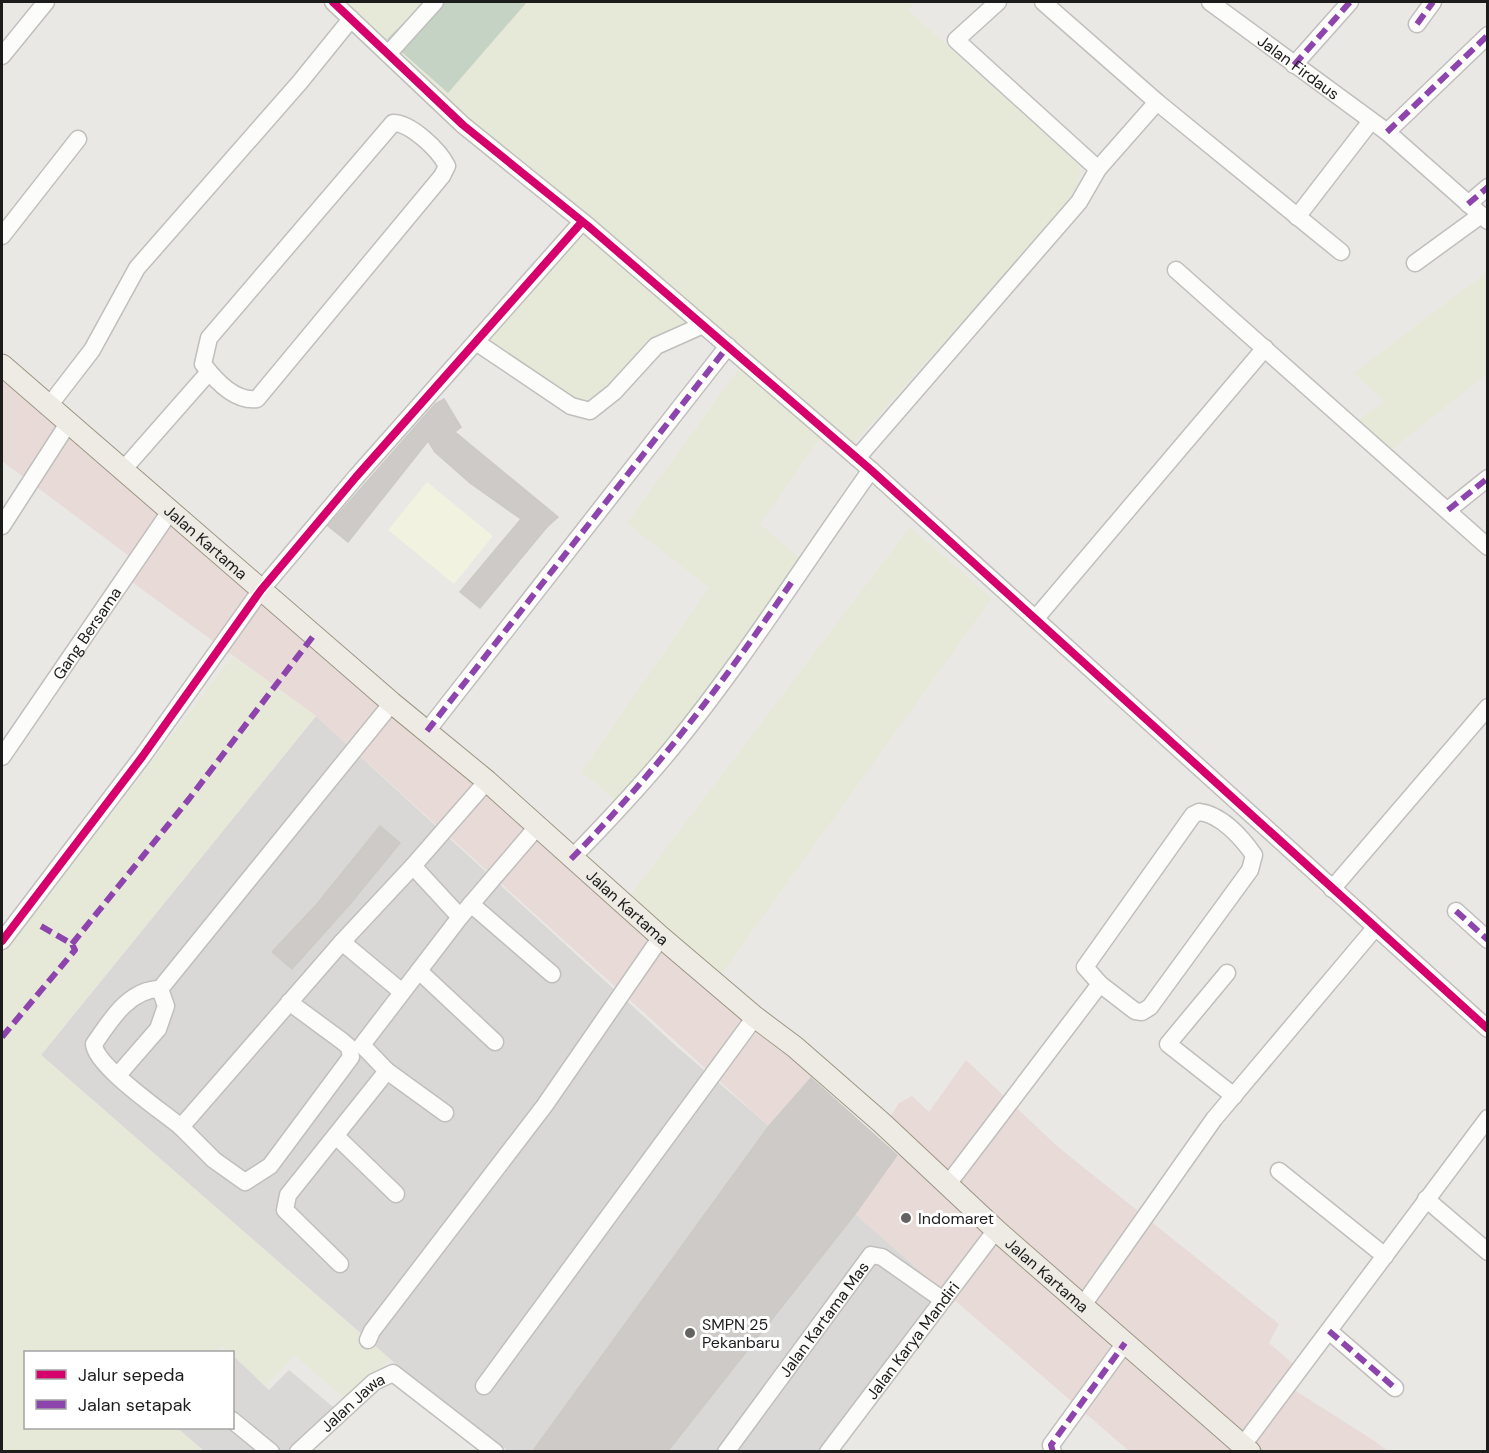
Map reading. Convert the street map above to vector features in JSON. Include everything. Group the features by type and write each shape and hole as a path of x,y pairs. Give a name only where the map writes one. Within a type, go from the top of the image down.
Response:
{"main road":[{"name":"Jalan Kartama","path":"2,365 392,703 487,781 571,859 754,1017 803,1054 996,1230 1247,1448"}],"street":[{"path":"2,56 46,2"},
{"path":"333,2 463,124 728,346 871,470 1488,1029"},
{"path":"388,54 435,2"},
{"path":"998,2 956,39 1098,169"},
{"path":"1043,2 1156,102 1341,252"},
{"path":"1294,64 1350,2"},
{"path":"1417,24 1432,2"},
{"name":"Jalan Firdaus","path":"1213,3 1387,132 1484,218"},
{"path":"48,407 92,350 137,268 300,82 351,19"},
{"path":"1387,132 1488,35"},
{"path":"856,458 1079,202 1098,169 1156,102"},
{"path":"1297,217 1371,121"},
{"path":"393,123 402,123 442,157 447,166 442,176 256,399 247,400 234,393 209,372 202,364 209,338 384,130 393,123"},
{"path":"2,236 78,139"},
{"path":"1468,204 1488,187"},
{"path":"1415,263 1484,218"},
{"path":"2,941 142,757 261,590 356,477 581,223"},
{"path":"1176,270 1488,547"},
{"path":"476,342 571,406 590,411 614,392 656,345 703,325"},
{"path":"427,731 728,346"},
{"path":"1036,618 1264,348"},
{"path":"122,471 209,372"},
{"path":"2,526 69,422"},
{"path":"571,859 623,806 673,747 748,646 871,470"},
{"path":"1448,510 1488,478"},
{"name":"Gang Bersama","path":"2,757 171,510"},
{"path":"289,1002 349,1047 351,1057 270,1166 245,1182 238,1179 203,1150 181,1127 118,1075 98,1056 94,1044 114,1016 139,992 160,989 392,703"},
{"path":"1332,890 1488,707"},
{"path":"181,1127 342,942 413,866 487,781"},
{"path":"1200,812 1214,816 1244,841 1254,855 1250,870 1150,1007 1142,1012 1135,1011 1100,984 1086,971 1086,965 1193,815 1200,812"},
{"path":"445,1113 387,1071 362,1045 465,910 537,827"},
{"path":"413,866 465,910 552,974"},
{"path":"1456,911 1488,940"},
{"path":"1083,1305 1214,1119 1375,928"},
{"path":"368,1340 372,1331 545,1105 661,937"},
{"path":"342,942 402,992"},
{"path":"419,971 495,1042"},
{"path":"1227,973 1168,1044 1234,1096"},
{"path":"948,1184 1100,984"},
{"path":"118,1075 158,1029 166,1006 160,989"},
{"path":"484,1386 754,1017"},
{"path":"340,1264 285,1210 284,1204 288,1195 387,1071"},
{"path":"1247,1448 1329,1330 1488,1118"},
{"path":"336,1136 396,1194"},
{"path":"1279,1171 1385,1256"},
{"path":"1426,1199 1488,1252"},
{"name":"Jalan Karya Mandiri","path":"828,1452 996,1230"},
{"name":"Jalan Kartama Mas","path":"726,1452 871,1255 882,1257 943,1300"},
{"path":"1329,1330 1395,1388"},
{"path":"1053,1452 1051,1445 1125,1343"},
{"name":"Jalan Jawa","path":"298,1452 374,1382 393,1372 495,1452"},
{"path":"234,1422 271,1452"}],"shaded area":[{"path":"333,2 916,2 908,10 1081,166 1076,194 853,444 830,424 760,524 801,559 745,643 619,802 581,772 709,588 627,523 743,363 694,320 649,339 608,385 584,405 480,341 586,227"},
{"path":"425,2 527,2 448,93 387,39"},
{"path":"1487,272 1487,374 1390,451 1356,421 1385,402 1354,373"},
{"path":"2,377 813,1075 769,1126 316,716 132,582 129,556 2,461"},
{"path":"427,482 493,536 454,584 388,530"},
{"path":"910,527 992,598 718,979 627,900"},
{"path":"233,656 316,716 41,1055 390,1359 348,1401 294,1355 266,1387 234,1356 234,1351 228,1351 223,1346 216,1351 24,1351 24,1429 178,1429 204,1451 2,1451 2,956"},
{"path":"316,716 675,1045 769,1126 532,1451 508,1451 397,1365 41,1055"},
{"path":"966,1060 1058,1147 1279,1324 1269,1343 1299,1369 1288,1386 1388,1451 1129,1451 855,1214 901,1150 881,1131 899,1103 912,1096 929,1112"},
{"path":"855,1214 940,1288 820,1451 667,1452"},
{"path":"234,1356 269,1390 289,1370 345,1417 309,1451 204,1451 178,1429 234,1429"}],"building":[{"path":"444,399 461,427 455,432 558,517 547,527 480,608 460,592 521,519 470,483 435,452 428,441 348,542 328,526 435,404"},
{"path":"380,826 400,843 292,969 272,952 317,904"},
{"name":"SMPN 25 Pekanbaru","path":"811,1078 897,1155 855,1214 667,1452 532,1452 769,1126"}],"marked path":[{"path":"1294,65 1350,2"},
{"path":"1417,24 1433,2"},
{"path":"1387,132 1488,35"},
{"path":"1468,204 1488,187"},
{"path":"427,731 728,346"},
{"path":"1448,510 1488,478"},
{"path":"571,859 661,759 715,690 793,580"},
{"path":"72,944 189,799 314,635"},
{"path":"1456,911 1488,940"},
{"path":"2,1037 75,950 72,944 39,925"},
{"path":"1329,1331 1395,1388"},
{"path":"1053,1452 1051,1445 1125,1343"}],"cycle path":[{"path":"333,2 463,125 588,226 871,470 1488,1029"},
{"path":"2,941 142,757 261,590 356,477 581,223"}],"place":[{"name":"Indomaret","path":"906,1218"},
{"name":"SMPN 25 Pekanbaru","path":"690,1333"}]}
